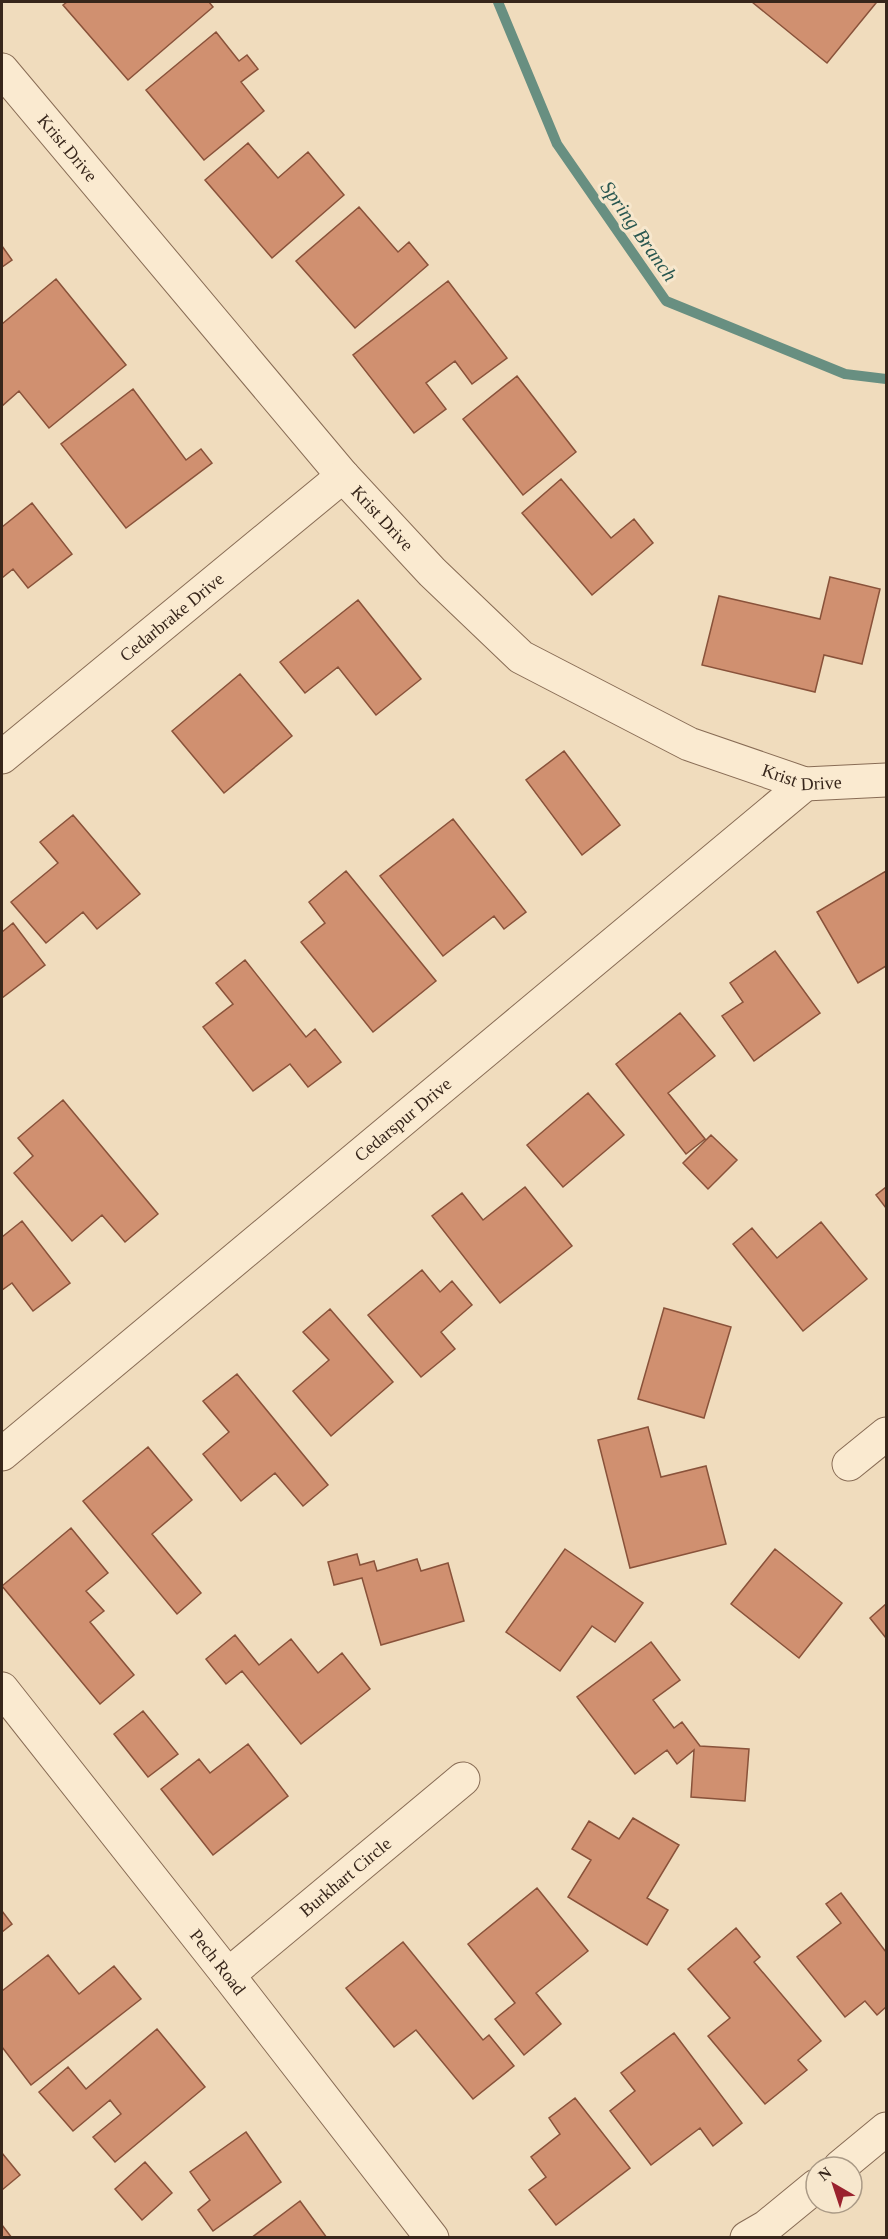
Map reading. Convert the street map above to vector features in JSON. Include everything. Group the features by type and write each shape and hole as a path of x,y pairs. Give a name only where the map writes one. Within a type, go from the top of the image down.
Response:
{"street":[{"name":"Krist Drive","path":"2,70 343,476 432,572 520,657 689,744 805,784 886,780"},
{"name":"Cedarbrake Drive","path":"2,757 343,476"},
{"name":"Cedarspur Drive","path":"2,1454 805,784"},
{"path":"849,1464 886,1434"},
{"name":"Pech Road","path":"2,1689 432,2238"},
{"name":"Burkhart Circle","path":"228,1976 463,1779"},
{"path":"855,2155 886,2129"},
{"path":"747,2238 766,2227 804,2196"}],"building":[{"path":"67,2 209,2 213,7 128,80 63,5"},
{"path":"752,2 874,2 876,3 827,63"},
{"path":"216,32 239,61 247,55 258,69 241,82 264,111 204,160 146,90"},
{"path":"248,143 278,178 308,152 344,195 272,258 205,180"},
{"path":"359,207 398,252 409,242 428,265 355,328 296,261"},
{"path":"2,246 12,260 2,267"},
{"path":"56,279 126,365 49,428 19,391 2,406 2,324"},
{"path":"448,281 507,358 472,384 455,361 426,383 446,409 414,433 353,355"},
{"path":"517,376 576,452 523,495 463,419"},
{"path":"133,389 186,460 201,449 212,463 126,528 61,444"},
{"path":"561,479 611,538 634,519 653,543 592,595 522,513"},
{"path":"32,503 72,554 28,588 13,569 2,578 2,527"},
{"path":"830,577 880,589 862,664 824,655 815,692 702,665 719,596 820,619"},
{"path":"358,600 421,679 376,715 338,667 305,693 280,662"},
{"path":"240,674 292,736 224,793 172,731"},
{"path":"564,751 620,825 582,855 526,780"},
{"path":"73,815 140,894 97,929 83,912 46,943 11,902 58,863 40,842"},
{"path":"453,819 526,912 504,929 494,916 443,956 380,876"},
{"path":"346,871 436,981 373,1032 301,942 325,923 309,902"},
{"path":"886,871 886,966 858,983 817,912"},
{"path":"13,923 45,965 2,998 2,932"},
{"path":"775,951 820,1013 754,1061 722,1016 743,1002 730,983"},
{"path":"245,960 306,1037 315,1029 341,1062 308,1087 290,1064 253,1091 203,1027 233,1004 216,983"},
{"path":"680,1013 715,1056 668,1093 705,1139 686,1154 616,1064"},
{"path":"588,1093 624,1135 563,1187 527,1145"},
{"path":"63,1100 158,1214 125,1242 102,1215 72,1241 14,1173 33,1156 18,1138"},
{"path":"711,1135 737,1160 708,1189 683,1163"},
{"path":"525,1187 572,1246 500,1303 432,1216 462,1193 483,1220"},
{"path":"886,1187 886,1208 876,1195"},
{"path":"22,1221 70,1283 33,1311 12,1283 2,1290 2,1237"},
{"path":"821,1222 867,1279 803,1331 733,1244 752,1228 777,1258"},
{"path":"422,1270 440,1292 452,1281 472,1305 441,1332 455,1349 421,1377 368,1315"},
{"path":"664,1308 731,1327 704,1418 638,1399"},
{"path":"330,1309 393,1382 331,1436 293,1391 329,1360 303,1332"},
{"path":"237,1374 328,1485 303,1506 275,1473 241,1501 203,1454 229,1432 203,1401"},
{"path":"648,1427 661,1477 706,1466 726,1544 630,1568 598,1440"},
{"path":"148,1447 192,1500 152,1534 201,1593 177,1614 83,1501"},
{"path":"71,1528 108,1573 86,1591 104,1611 90,1622 134,1675 100,1704 2,1586"},
{"path":"565,1549 643,1603 615,1642 592,1626 560,1671 506,1632"},
{"path":"775,1549 842,1603 799,1658 731,1604"},
{"path":"357,1554 360,1565 374,1561 377,1571 417,1559 421,1571 448,1563 464,1621 381,1645 362,1578 334,1585 328,1562"},
{"path":"886,1604 886,1638 870,1618"},
{"path":"235,1635 259,1665 291,1639 318,1673 342,1653 370,1689 301,1744 242,1671 226,1684 206,1659"},
{"path":"651,1642 680,1680 653,1700 674,1728 682,1722 700,1746 749,1749 745,1801 691,1797 694,1750 677,1764 667,1750 635,1774 577,1697"},
{"path":"143,1711 178,1754 148,1777 114,1734"},
{"path":"248,1744 288,1796 213,1855 161,1789 199,1759 210,1773"},
{"path":"633,1818 679,1845 647,1898 668,1910 647,1945 568,1897 591,1860 572,1849 589,1821 619,1839"},
{"path":"537,1888 588,1951 536,1993 561,2024 524,2055 495,2019 515,2003 468,1944"},
{"path":"841,1893 886,1952 886,2007 877,2015 865,2001 845,2017 797,1957 841,1923 826,1904"},
{"path":"2,1911 12,1924 2,1932"},
{"path":"736,1928 760,1957 754,1962 821,2041 798,2060 807,2070 765,2104 708,2036 730,2018 688,1969"},
{"path":"403,1942 483,2040 489,2035 514,2066 473,2099 416,2030 394,2047 346,1988"},
{"path":"48,1955 79,1994 114,1966 141,1999 31,2085 2,2047 2,1991"},
{"path":"157,2029 205,2087 115,2162 93,2137 121,2114 110,2100 73,2131 39,2092 68,2067 86,2089"},
{"path":"674,2033 742,2123 713,2146 700,2128 651,2165 610,2111 635,2091 621,2073"},
{"path":"575,2098 630,2168 556,2225 529,2190 546,2177 531,2157 560,2134 549,2118"},
{"path":"246,2132 281,2182 213,2231 198,2210 210,2200 190,2172"},
{"path":"2,2153 20,2175 2,2190"},
{"path":"145,2162 172,2193 142,2220 115,2189"},
{"path":"300,2201 327,2238 251,2238"},
{"path":"2,2225 12,2238 2,2238"}],"waterway":[{"name":"Spring Branch","path":"498,2 557,144 666,301 845,374 886,379"}]}
